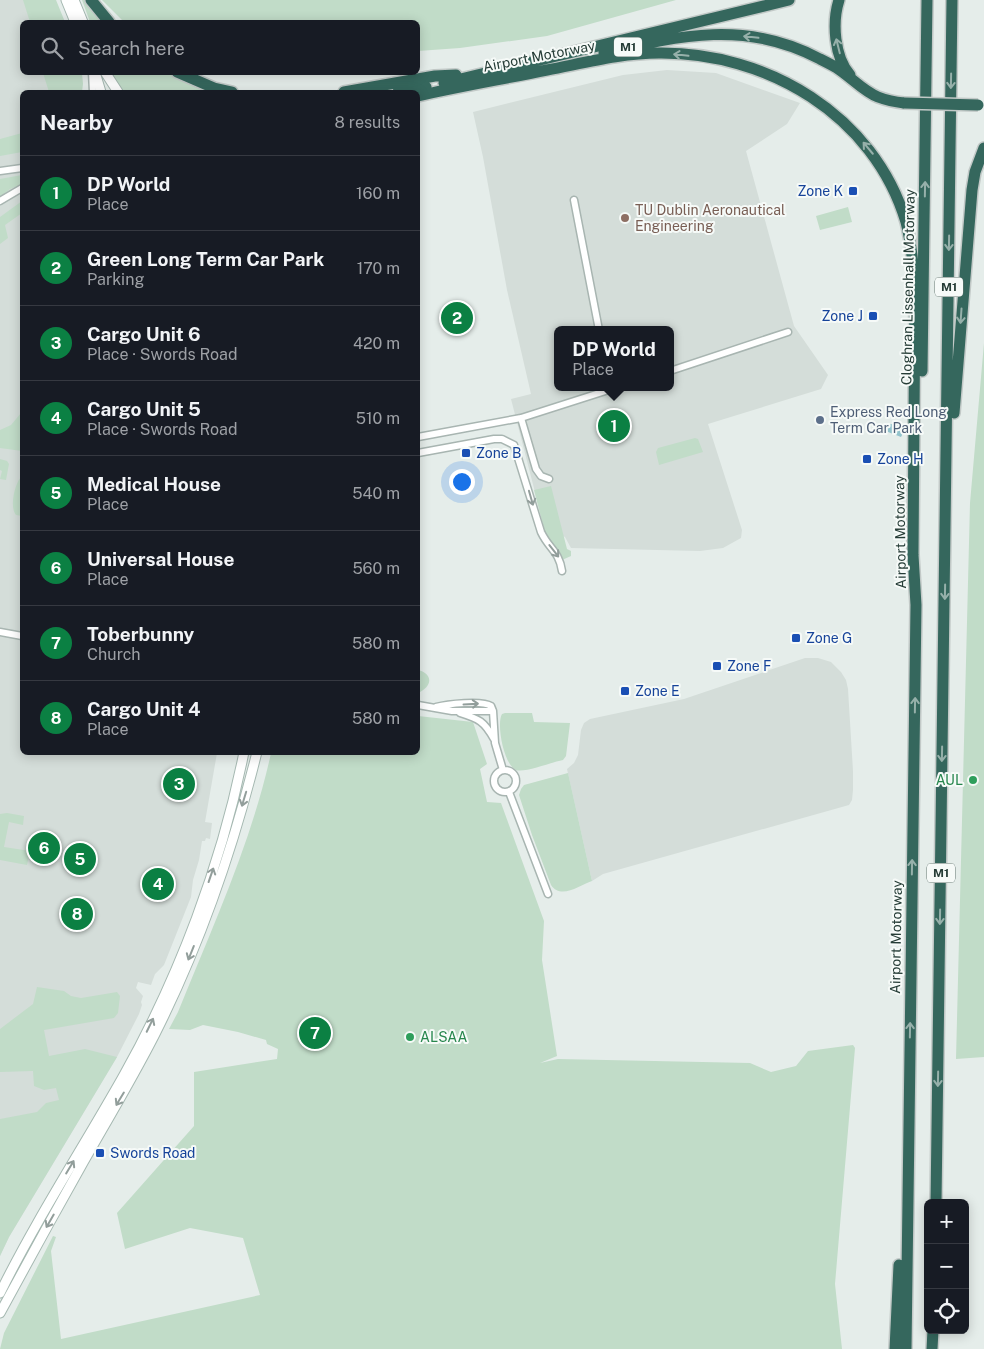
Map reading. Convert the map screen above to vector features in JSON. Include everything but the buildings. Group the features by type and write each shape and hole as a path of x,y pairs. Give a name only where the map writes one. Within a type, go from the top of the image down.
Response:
{"highway":[{"path":"90,0 108,20"},
{"name":"Airport Motorway","path":"409,90 789,0"},
{"path":"839,0 835,12 836,41 847,72 860,85 876,96 904,103 981,104"},
{"name":"Cloghran Lissenhall Motorway","path":"916,605 924,284 927,0"},
{"name":"M1","path":"936,1199 952,0"},
{"name":"M1","path":"460,87 663,39 712,34 755,37 798,48 838,68 860,85"},
{"name":"Airport Motorway","path":"420,96 598,60 636,55 659,53 712,58 745,66 804,92 840,118 873,154 906,222 914,282 913,555 916,605 906,1349"},
{"name":"M1","path":"355,90 435,76 476,74"},
{"path":"185,75 223,90"},
{"name":"M1","path":"946,543 960,318 970,209 975,172 984,148"},
{"name":"M1","path":"895,1349 909,1078"},
{"path":"932,1349 933,1334"}],"main road":[{"path":"66,0 74,20"},
{"path":"74,0 84,20"},
{"path":"78,0 84,20"},
{"path":"95,75 100,90"},
{"path":"107,75 117,90"},
{"path":"0,1293 40,1216 124,1074 164,996 214,866 226,826 243,755"},
{"path":"0,1314 47,1226 126,1090 170,1002 216,887 255,755"}],"street":[{"path":"93,90 94,75"},
{"path":"0,171 20,167"},
{"path":"0,201 20,189"},
{"path":"574,200 598,326"},
{"path":"674,370 788,332"},
{"path":"420,437 521,418 601,391"},
{"path":"521,418 536,470 541,476 549,479"},
{"path":"420,453 494,439 502,439 514,445 541,532 544,539 558,556 562,571"},
{"path":"0,632 20,636"},
{"path":"436,707 485,703 491,706 495,742"},
{"path":"420,705 436,707 478,719 488,727 495,742 503,770"},
{"path":"452,711 493,711"},
{"path":"503,770 510,772 515,777 516,784 509,792 502,792 494,784 495,777 503,770"},
{"path":"509,792 548,894"}],"shaded area":[{"path":"0,0 32,0 38,20 20,20 20,75 55,75 59,90 20,90 20,755 217,755 205,822 212,823 210,839 206,838 205,841 202,841 191,897 164,965 155,974 151,985 138,982 136,988 143,996 139,1014 117,1057 9,1237 0,1256"},
{"path":"667,70 716,73 800,103 787,124 746,151 794,326 828,375 821,389 708,424 742,530 741,538 723,548 700,551 571,548 565,537 545,531 511,399 531,394 507,290 473,112 623,75"},
{"path":"805,658 818,658 831,662 846,680 853,771 852,800 849,805 603,874 592,881 567,769 574,763 578,755 581,730 584,723 590,719 684,699"}],"green space":[{"path":"23,0 56,0 64,20 29,20"},
{"path":"82,0 102,20 89,20"},
{"path":"102,0 676,0 547,36 460,48 420,51 420,20 122,20"},
{"path":"44,75 82,75 82,90 48,90"},
{"path":"111,75 176,75 216,90 122,90"},
{"path":"20,134 20,152 0,156 0,139"},
{"path":"20,175 20,185 10,189 0,197 0,179"},
{"path":"20,202 20,214 5,225 8,238 0,244 0,217"},
{"path":"848,207 852,222 820,230 816,216"},
{"name":"AUL","path":"984,343 984,1057 956,1059 970,503"},
{"path":"20,414 20,451 0,448 0,430 11,425"},
{"path":"695,438 698,439 703,452 659,465 656,452 658,448"},
{"path":"0,459 7,461 9,464 6,480 0,479 2,471 0,470"},
{"path":"19,479 20,516 16,515 13,506"},
{"path":"551,486 567,549 571,551 571,556 562,560 562,556 546,536 534,490"},
{"path":"420,671 429,677 428,684 420,692"},
{"path":"532,713 534,722 570,723 566,756 563,760 520,771 512,767 502,744 500,719 502,714"},
{"name":"ALSAA","path":"420,716 473,722 487,764 480,769 487,802 501,803 544,921 542,960 557,1056 540,1063 558,1059 750,1063 771,1072 796,1066 808,1051 853,1045 855,1048 835,1284 842,1349 0,1349 4,1333 53,1236 56,1237 51,1251 61,1339 260,1295 243,1238 190,1228 125,1249 117,1213 194,1126 194,1072 277,1059 278,1049 267,1044 266,1040 238,1032 203,1025 190,1030 169,1029 178,1012 230,884 263,786 271,755 420,755"},
{"path":"568,773 592,881 571,890 560,891 551,885 519,795 524,785"},
{"path":"7,813 24,816 23,825 9,822 4,847 30,851 27,865 0,860 0,814"},
{"path":"37,987 64,991 71,996 81,998 117,992 120,996 118,1013 114,1018 44,1030 49,1056 85,1049 117,1057 9,1237 0,1256 0,1119 37,1112 46,1103 59,1100 56,1088 44,1090 34,1086 33,1071 0,1072 0,1029 33,1004"}],"water":[{"path":"884,424 904,424 901,437 883,430"}],"place":[{"name":"Zone K","path":"853,191"},
{"name":"TU Dublin Aeronautical Engineering","path":"625,218"},
{"name":"Zone J","path":"873,316"},
{"name":"Green Long Term Car Park","path":"457,318"},
{"name":"Express Red Long Term Car Park","path":"820,420"},
{"name":"DP World","path":"614,426"},
{"name":"Zone B","path":"466,453"},
{"name":"Zone H","path":"867,459"},
{"name":"Zone G","path":"796,638"},
{"name":"Zone F","path":"717,666"},
{"name":"Zone E","path":"625,691"},
{"name":"AUL","path":"973,780"},
{"name":"Cargo Unit 6","path":"179,784"},
{"name":"Universal House","path":"44,848"},
{"name":"Medical House","path":"80,859"},
{"name":"Cargo Unit 5","path":"158,884"},
{"name":"Cargo Unit 4","path":"77,914"},
{"name":"Toberbunny","path":"315,1033"},
{"name":"ALSAA","path":"410,1037"},
{"name":"Swords Road","path":"100,1153"}]}
